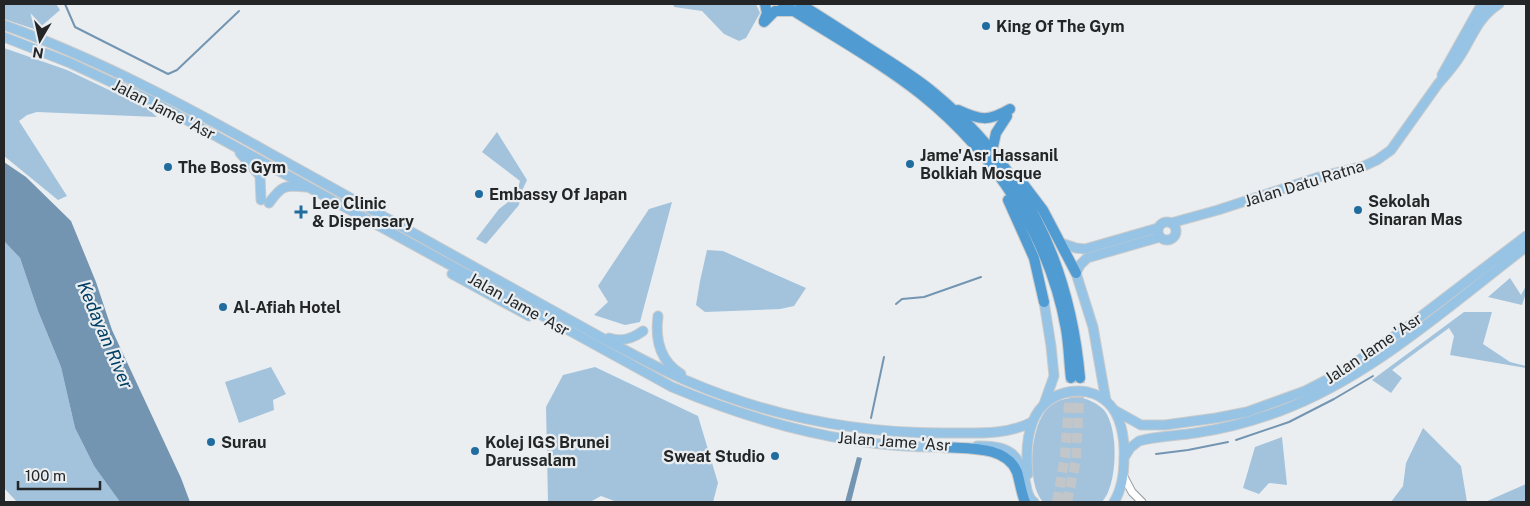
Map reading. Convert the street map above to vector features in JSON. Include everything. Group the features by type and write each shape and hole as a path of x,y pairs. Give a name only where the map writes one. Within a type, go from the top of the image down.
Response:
{"highway":[{"path":"765,4 767,13 764,22 775,11 797,7 889,71 921,94 946,116 990,163 1022,212 1043,254 1056,290 1066,328 1075,378 1074,327 1052,252 1031,208 992,152 950,107 901,68 797,7 783,4"},
{"path":"950,107 980,119 1008,113 996,133 992,152"},
{"path":"992,152 1010,167 1043,210 1076,273"},
{"path":"990,163 1034,258 1044,302"},
{"path":"943,447 990,451 1002,456 1014,467 1025,502"}],"main road":[{"name":"Jalan Datu Ratna","path":"1173,226 1192,218 1319,177 1364,166 1377,160 1391,150 1439,82 1479,9 1486,4"},
{"name":"Jalan Datu Ratna","path":"1439,82 1447,76 1455,65 1485,14 1499,4"},
{"name":"Jalan Jame 'Asr","path":"4,25 74,53 157,91 670,374 719,393 800,418 887,432 934,434 998,431 1022,427 1032,422"},
{"name":"Jalan Jame 'Asr","path":"4,37 120,85 362,217 420,256 494,298 573,339 586,341 672,387 712,404 772,424 846,440 904,446 995,446 1010,451 1021,467 1028,495 1034,502"},
{"path":"231,144 250,162 260,176 265,201 282,188 288,186 308,187"},
{"path":"1106,401 1093,327 1076,273 1087,258 1159,232 1165,222 1173,226 1175,235 1171,239 1165,240 1159,232"},
{"path":"1061,243 1085,249 1159,232"},
{"name":"Jalan Jame 'Asr","path":"1114,410 1141,425 1152,426 1247,412 1305,391 1340,373 1399,333 1526,236"},
{"name":"Jalan Jame 'Asr","path":"1125,456 1130,448 1139,441 1226,428 1249,422 1310,400 1403,342 1526,247"},
{"path":"1034,502 1030,488 1027,462 1032,422 1044,404 1054,376 1044,302"},
{"path":"546,307 559,319 580,331 586,341"},
{"path":"658,316 656,329 658,344 669,365 682,374 719,393"},
{"path":"594,333 623,340 637,335 643,330"},
{"path":"1044,404 1056,396 1072,390 1088,391 1106,401 1114,410 1122,432 1125,456 1119,493 1114,502"}],"street":[{"path":"1123,475 1132,492 1142,502"}],"shaded area":[{"path":"4,4 56,4 60,10 37,30 4,19"},
{"path":"673,4 756,4 760,13 746,38 739,41 724,34 702,11 674,7"},
{"path":"4,48 67,70 147,108 157,117 37,112 27,115 19,121 67,196 58,200 4,156"},
{"path":"497,132 527,180 521,193 519,205 486,244 476,239 499,209 516,196 520,181 482,152"},
{"path":"672,202 640,322 625,325 594,315 608,302 598,286 649,209"},
{"path":"4,241 20,258 38,311 61,367 75,428 94,466 120,502 17,502 4,488"},
{"path":"707,250 723,251 806,288 794,306 780,309 705,312 696,305"},
{"path":"1510,278 1521,295 1526,286 1522,305 1488,297"},
{"path":"1464,312 1492,312 1483,344 1510,362 1526,366 1526,368 1450,355 1454,336 1449,328 1392,370 1402,378 1391,393 1372,380"},
{"path":"271,367 286,394 273,400 274,410 239,423 225,382"},
{"path":"595,367 698,416 718,483 713,502 617,502 601,496 590,502 548,502 546,407 563,375"},
{"path":"1080,397 1099,405 1109,418 1115,456 1111,483 1102,502 1043,502 1034,482 1032,468 1032,454 1037,427 1042,416 1051,405 1063,399"},
{"path":"1423,428 1461,466 1467,502 1391,502 1403,486 1406,463"},
{"path":"1282,437 1287,485 1269,483 1259,494 1243,488 1255,447"},
{"path":"1526,484 1526,502 1485,502"}],"water":[{"name":"Kedayan River","path":"4,162 26,177 71,221 96,282 112,330 181,478 190,502 120,502 94,466 75,428 61,367 38,311 20,258 4,241"},
{"path":"857,457 862,458 851,502 845,502"}],"waterway":[{"path":"65,4 75,27 168,74 177,70 239,11"},
{"path":"896,304 902,299 924,297 981,277"},
{"path":"871,418 884,357"},
{"path":"1236,440 1289,422 1373,376"},
{"path":"1156,454 1228,442"}],"tunnel":[{"path":"1057,502 1065,457 1071,378"},
{"path":"1067,502 1076,460 1080,378"}],"place":[{"name":"King Of The Gym","path":"986,26"},
{"name":"Jame'Asr Hassanil Bolkiah Mosque","path":"910,164"},
{"name":"The Boss Gym","path":"168,167"},
{"name":"Embassy Of Japan","path":"479,194"},
{"name":"Sekolah Sinaran Mas","path":"1358,210"},
{"name":"Lee Clinic & Dispensary","path":"301,212"},
{"name":"Al-Afiah Hotel","path":"223,307"},
{"name":"Surau","path":"211,442"},
{"name":"Kolej IGS Brunei Darussalam","path":"475,451"},
{"name":"Sweat Studio","path":"775,456"}]}
